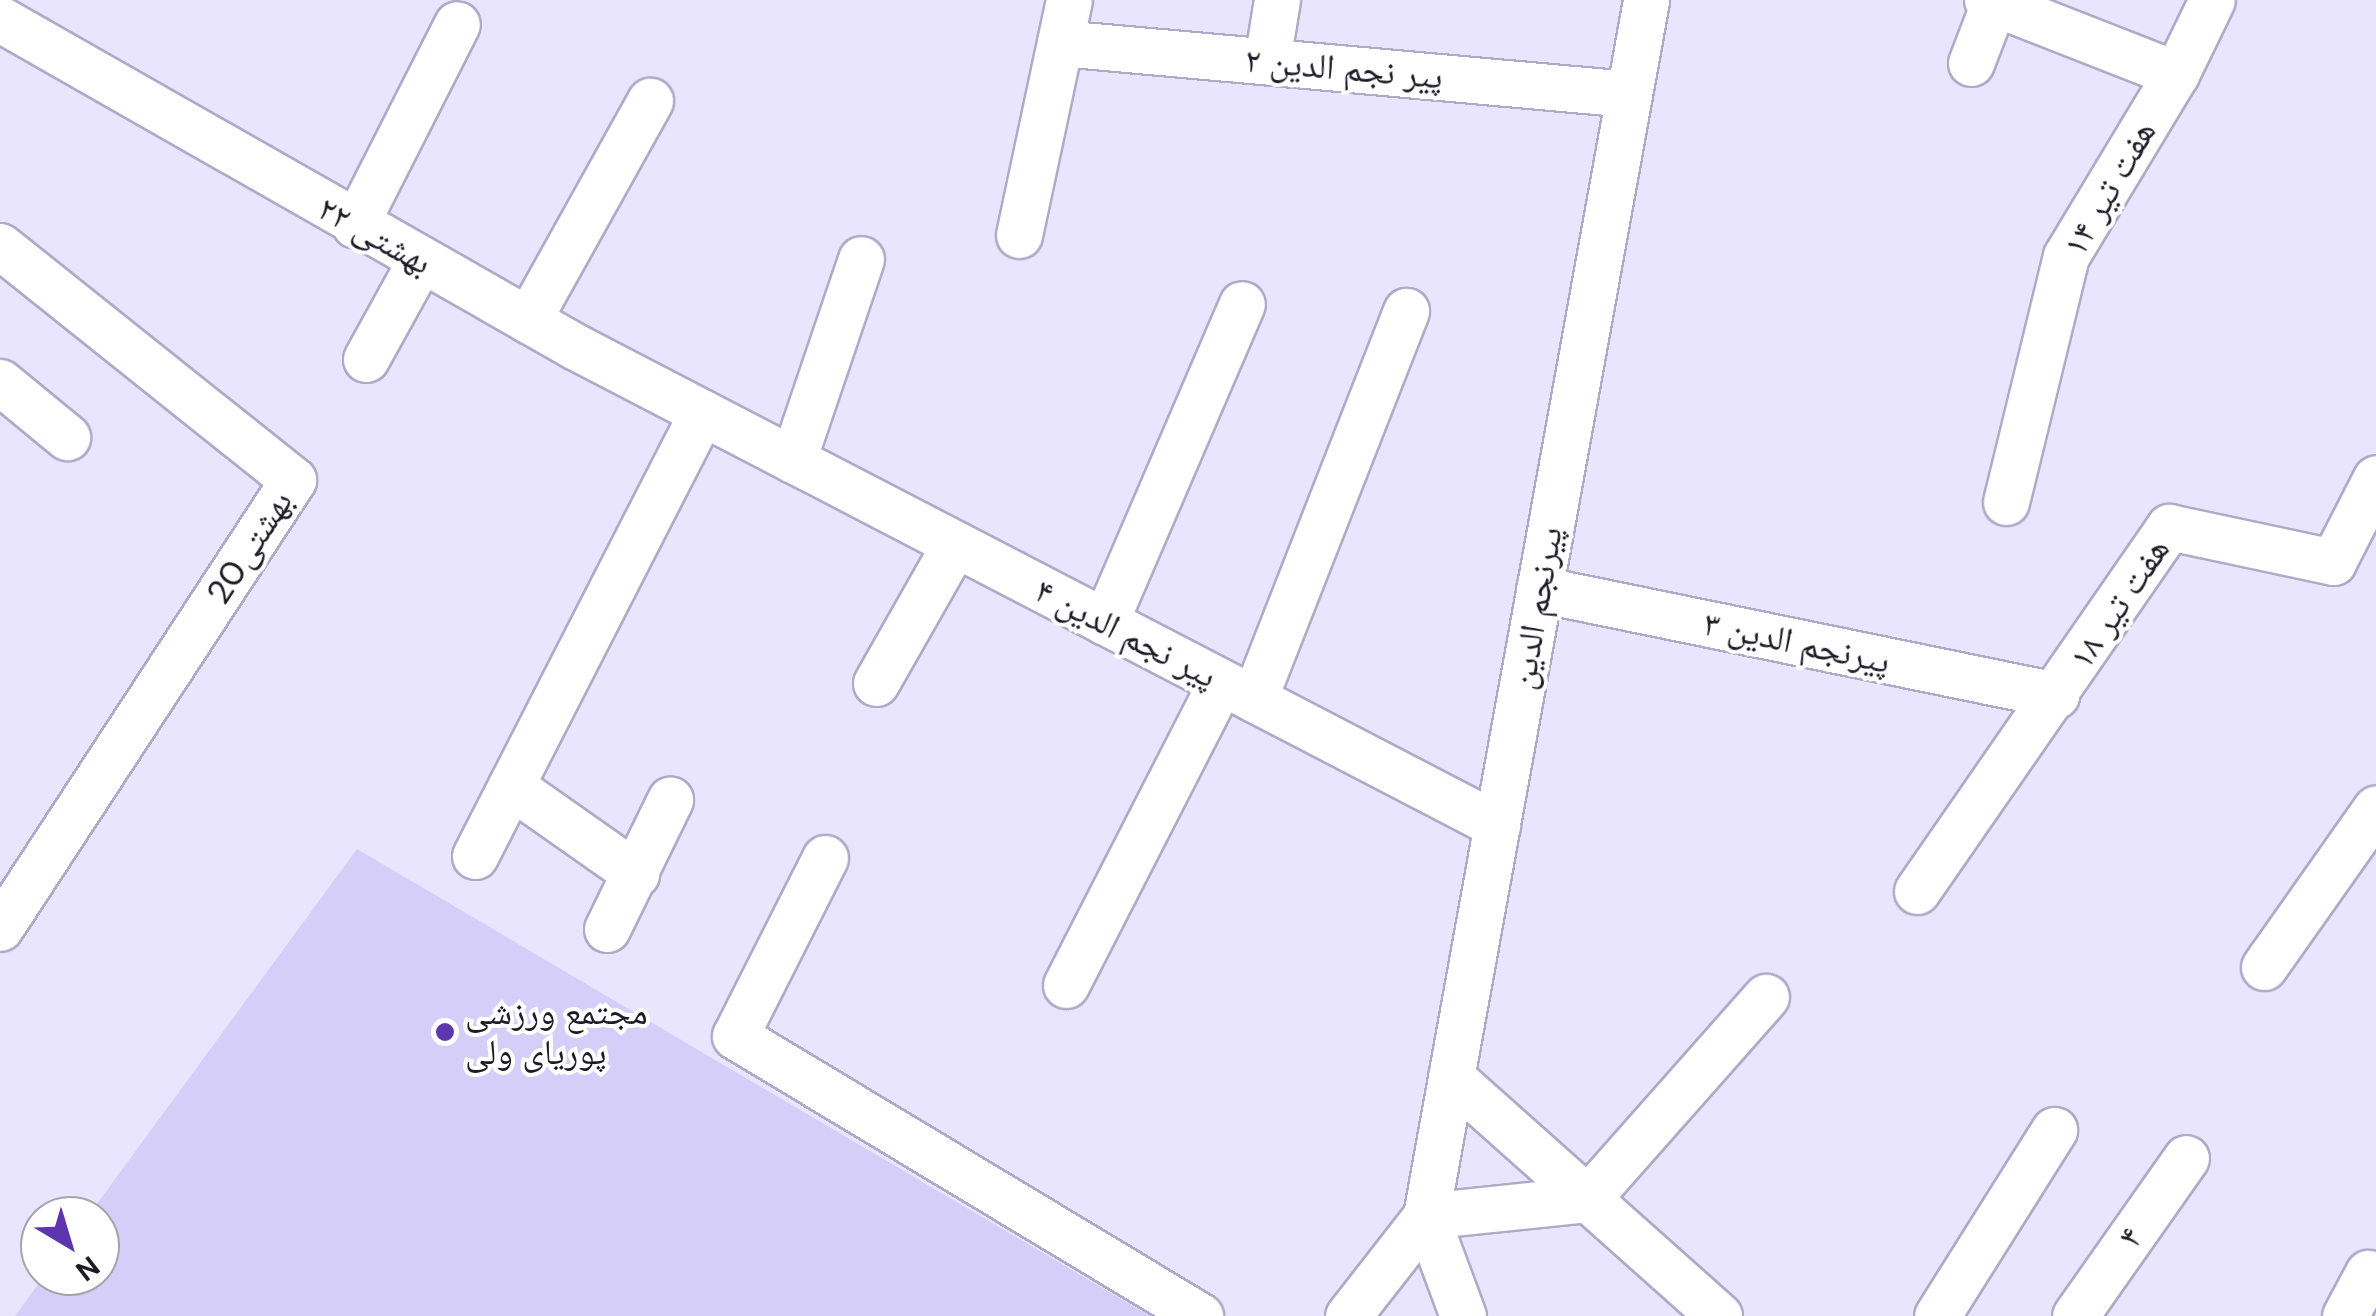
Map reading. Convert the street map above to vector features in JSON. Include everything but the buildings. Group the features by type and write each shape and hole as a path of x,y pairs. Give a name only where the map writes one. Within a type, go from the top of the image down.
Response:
{"street":[{"path":"0,10 6,0"},
{"path":"1266,61 1276,0"},
{"name":"پیرنجم الدین","path":"1426,1216 1646,0"},
{"name":"هفت تیر ۱۴","path":"2006,502 2066,256 2176,74 2212,0"},
{"path":"1971,62 1990,2 2176,74"},
{"name":"بهشتی ۲۲","path":"0,18 420,261 774,450"},
{"path":"1019,235 1064,21"},
{"name":"پیر نجم الدین ۲","path":"1064,21 1266,61 1629,94"},
{"path":"356,225 458,24"},
{"path":"528,320 650,101"},
{"name":"بهشتی20","path":"0,246 293,480 0,928"},
{"path":"774,450 861,259"},
{"path":"366,359 420,261"},
{"path":"1105,622 1242,304"},
{"path":"1066,985 1237,690 1406,311"},
{"path":"0,382 67,437"},
{"path":"475,856 702,413"},
{"name":"پیر نجم الدین ۴","path":"774,450 1497,825"},
{"name":"هفت تیر ۱۸","path":"1916,891 2056,695 2169,527 2333,562 2376,478"},
{"path":"876,683 955,544"},
{"name":"پیرنجم الدین ۳","path":"1539,589 2056,695"},
{"path":"511,786 636,874"},
{"path":"607,929 670,800"},
{"path":"2264,967 2376,808"},
{"path":"824,858 736,1036 1200,1316"},
{"path":"1348,1316 1426,1216 1588,1199 1766,997"},
{"path":"1452,1077 1718,1316"},
{"path":"1937,1316 2054,1130"},
{"name":"۴","path":"2075,1316 2186,1158"},
{"path":"1426,1216 1463,1316"},
{"path":"2344,1316 2368,1273"}],"shaded area":[{"name":"مجتمع ورزشی پوریای ولی","path":"357,849 1150,1316 15,1316 30,1296 120,1296 120,1196 103,1196"}],"place":[{"name":"مجتمع ورزشی پوریای ولی","path":"445,1032"}]}
